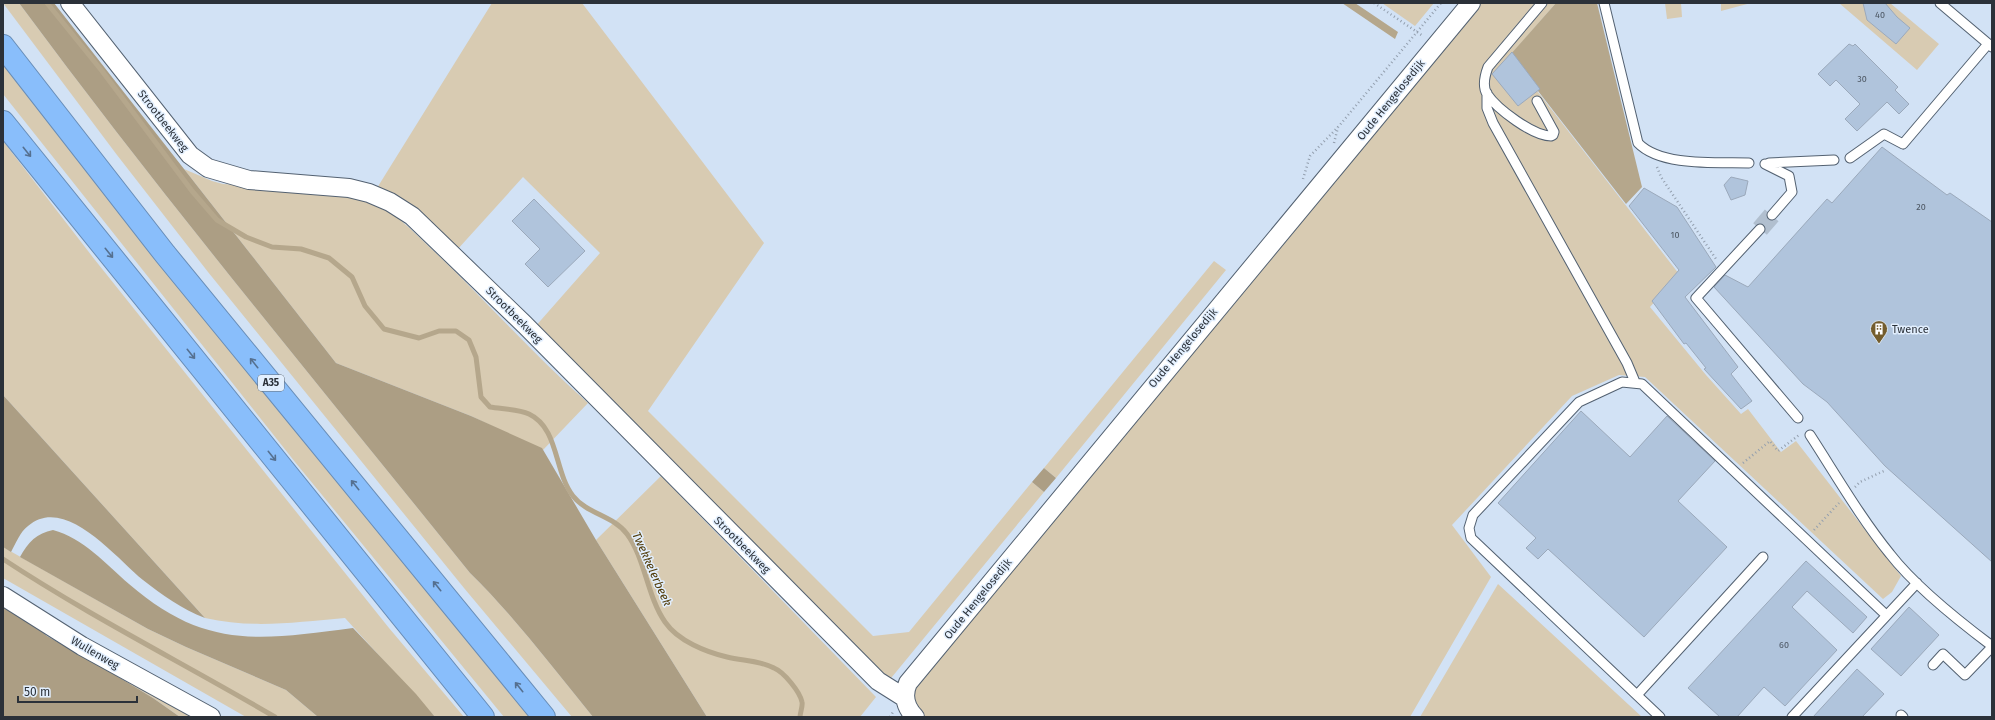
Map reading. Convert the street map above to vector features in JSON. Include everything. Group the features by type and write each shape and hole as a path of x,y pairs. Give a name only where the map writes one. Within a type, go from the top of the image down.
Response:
{"highway":[{"name":"A35","path":"3,46 165,254 544,717"},
{"path":"3,122 483,717"}],"street":[{"name":"Strootbeekweg","path":"70,3 190,155 208,168 249,180 349,188 369,193 383,199 412,216 525,325 878,681 905,698"},
{"name":"Oude Hengelosedijk","path":"905,698 908,684 1470,3"},
{"name":"Wullenweg","path":"3,596 82,646 211,717"},
{"path":"905,698 909,710 915,717"}],"lane":[{"path":"1542,3 1488,67 1484,76 1487,94 1487,108 1493,123 1627,363 1635,382"},
{"path":"1604,3 1638,143 1652,154 1687,161 1749,163"},
{"path":"1850,158 1884,134 1904,144 1990,45 1940,3"},
{"path":"1487,94 1506,112 1524,125 1536,132 1551,136 1554,132 1537,101"},
{"path":"1772,214 1792,192 1789,176 1765,164 1834,160"},
{"path":"1760,229 1696,298 1798,418"},
{"path":"1660,717 1471,538 1469,528 1473,515 1579,402 1622,382 1635,382 1642,384 1886,616"},
{"path":"1807,433 1890,555 1917,583 1992,646 1965,675 1943,654 1933,666"},
{"path":"1637,695 1763,557"},
{"path":"1792,717 1917,583"}],"path":[{"path":"1374,3 1407,25"},
{"path":"1296,213 1299,193 1310,156 1339,126 1440,3"},
{"path":"1652,154 1661,176 1723,270"},
{"path":"1733,470 1770,441 1778,451 1807,433"},
{"path":"1806,539 1860,482 1886,470"}],"shaded area":[{"path":"3,3 19,3 73,76 242,290 470,573 503,607 593,717 572,717 464,588 208,272 117,155"},
{"path":"19,3 54,3 336,363 471,416 542,448 596,540 707,717 593,717 503,607 470,573 242,290 73,76"},
{"path":"492,3 582,3 764,243 648,411 873,636 909,632 1032,482 1044,492 887,683 534,328 600,253 523,177 457,250 377,188"},
{"path":"1342,3 1355,3 1398,32 1395,39"},
{"path":"1382,3 1434,3 1415,26"},
{"path":"1476,3 1556,3 1510,56 1679,274 1650,307 1706,375 1741,414 1748,409 1781,452 1796,441 1901,576 1892,592 1883,599 1645,377 1619,375 1572,396 1452,525 1491,577 1410,717 925,717 915,702 913,694 914,684"},
{"path":"1556,3 1597,3 1642,187 1626,204 1510,55"},
{"path":"1665,3 1681,3 1682,17 1667,19"},
{"path":"1721,3 1751,3 1721,11"},
{"path":"1839,3 1890,3 1939,44 1917,70"},
{"path":"3,54 413,575 532,717 504,717 295,462 3,94"},
{"path":"3,141 95,260 389,628 464,717 435,717 345,618 292,623 258,624 205,618 3,395"},
{"path":"184,169 223,184 316,190 370,202 389,211 414,232 549,367 588,403 543,450 471,416 336,363"},
{"path":"1214,261 1226,270 1056,478 1044,468"},
{"path":"3,395 205,618 180,606 157,591 105,545 74,523 58,518 42,518 25,528 11,552 3,547"},
{"path":"1044,468 1056,478 1044,492 1032,482"},
{"path":"661,476 876,697 860,717 707,717 596,540"},
{"path":"53,530 74,539 94,552 129,584 157,605 183,620 209,630 235,635 261,637 353,628 416,694 435,717 318,717 286,690 148,629 20,557 26,547 34,539 42,533"},
{"path":"3,547 148,629 286,690 318,717 246,717 3,578"},
{"path":"1498,584 1642,717 1420,717"},
{"path":"3,600 47,636 153,698 180,717 3,717"},
{"path":"102,667 209,717 180,717 153,698"}],"building":[{"path":"1863,3 1885,3 1897,17 1910,28 1896,44 1867,20"},
{"path":"1849,44 1853,46 1855,44 1898,87 1895,90 1909,104 1899,114 1887,102 1857,131 1845,119 1860,104 1836,80 1830,86 1818,74"},
{"path":"1512,52 1540,89 1518,106 1492,74"},
{"name":"Twence","path":"1882,147 1947,195 1950,193 1992,222 1992,562 1885,466 1827,402 1803,384 1714,287 1725,275 1748,287 1827,199 1832,203"},
{"path":"1731,177 1748,181 1745,195 1731,200 1724,185"},
{"path":"1644,188 1677,207 1716,267 1685,297 1738,367 1731,374 1752,401 1741,409 1704,369 1706,368 1686,343 1684,344 1652,301 1679,270 1629,206"},
{"path":"534,199 585,251 548,287 525,264 540,249 512,221"},
{"path":"1581,411 1630,457 1667,416 1715,461 1678,501 1727,547 1644,637 1548,549 1538,559 1526,548 1536,538 1498,503"},
{"path":"1806,561 1867,617 1853,633 1807,591 1792,607 1837,650 1785,706 1764,687 1737,717 1720,717 1688,688"},
{"path":"1909,607 1939,635 1901,676 1871,649"},
{"path":"1857,669 1884,694 1862,717 1813,717"}],"waterway":[{"name":"Twekkelerbeek","path":"47,3 102,71 192,191 217,220 246,237 272,247 301,249 329,258 352,277 365,306 384,329 419,338 439,331 456,331 469,340 476,357 481,397 490,407 525,412 539,421 546,429 555,451 562,475 573,496 586,507 615,523 627,534 638,554 659,612 671,629 677,635 702,649 727,657 763,663 778,670 791,683 801,698 802,704 800,717"},
{"path":"3,559 104,621 275,717"}],"tunnel":[{"path":"1760,229 1772,215"}],"place":[{"name":"Twence","path":"1879,344"}]}
